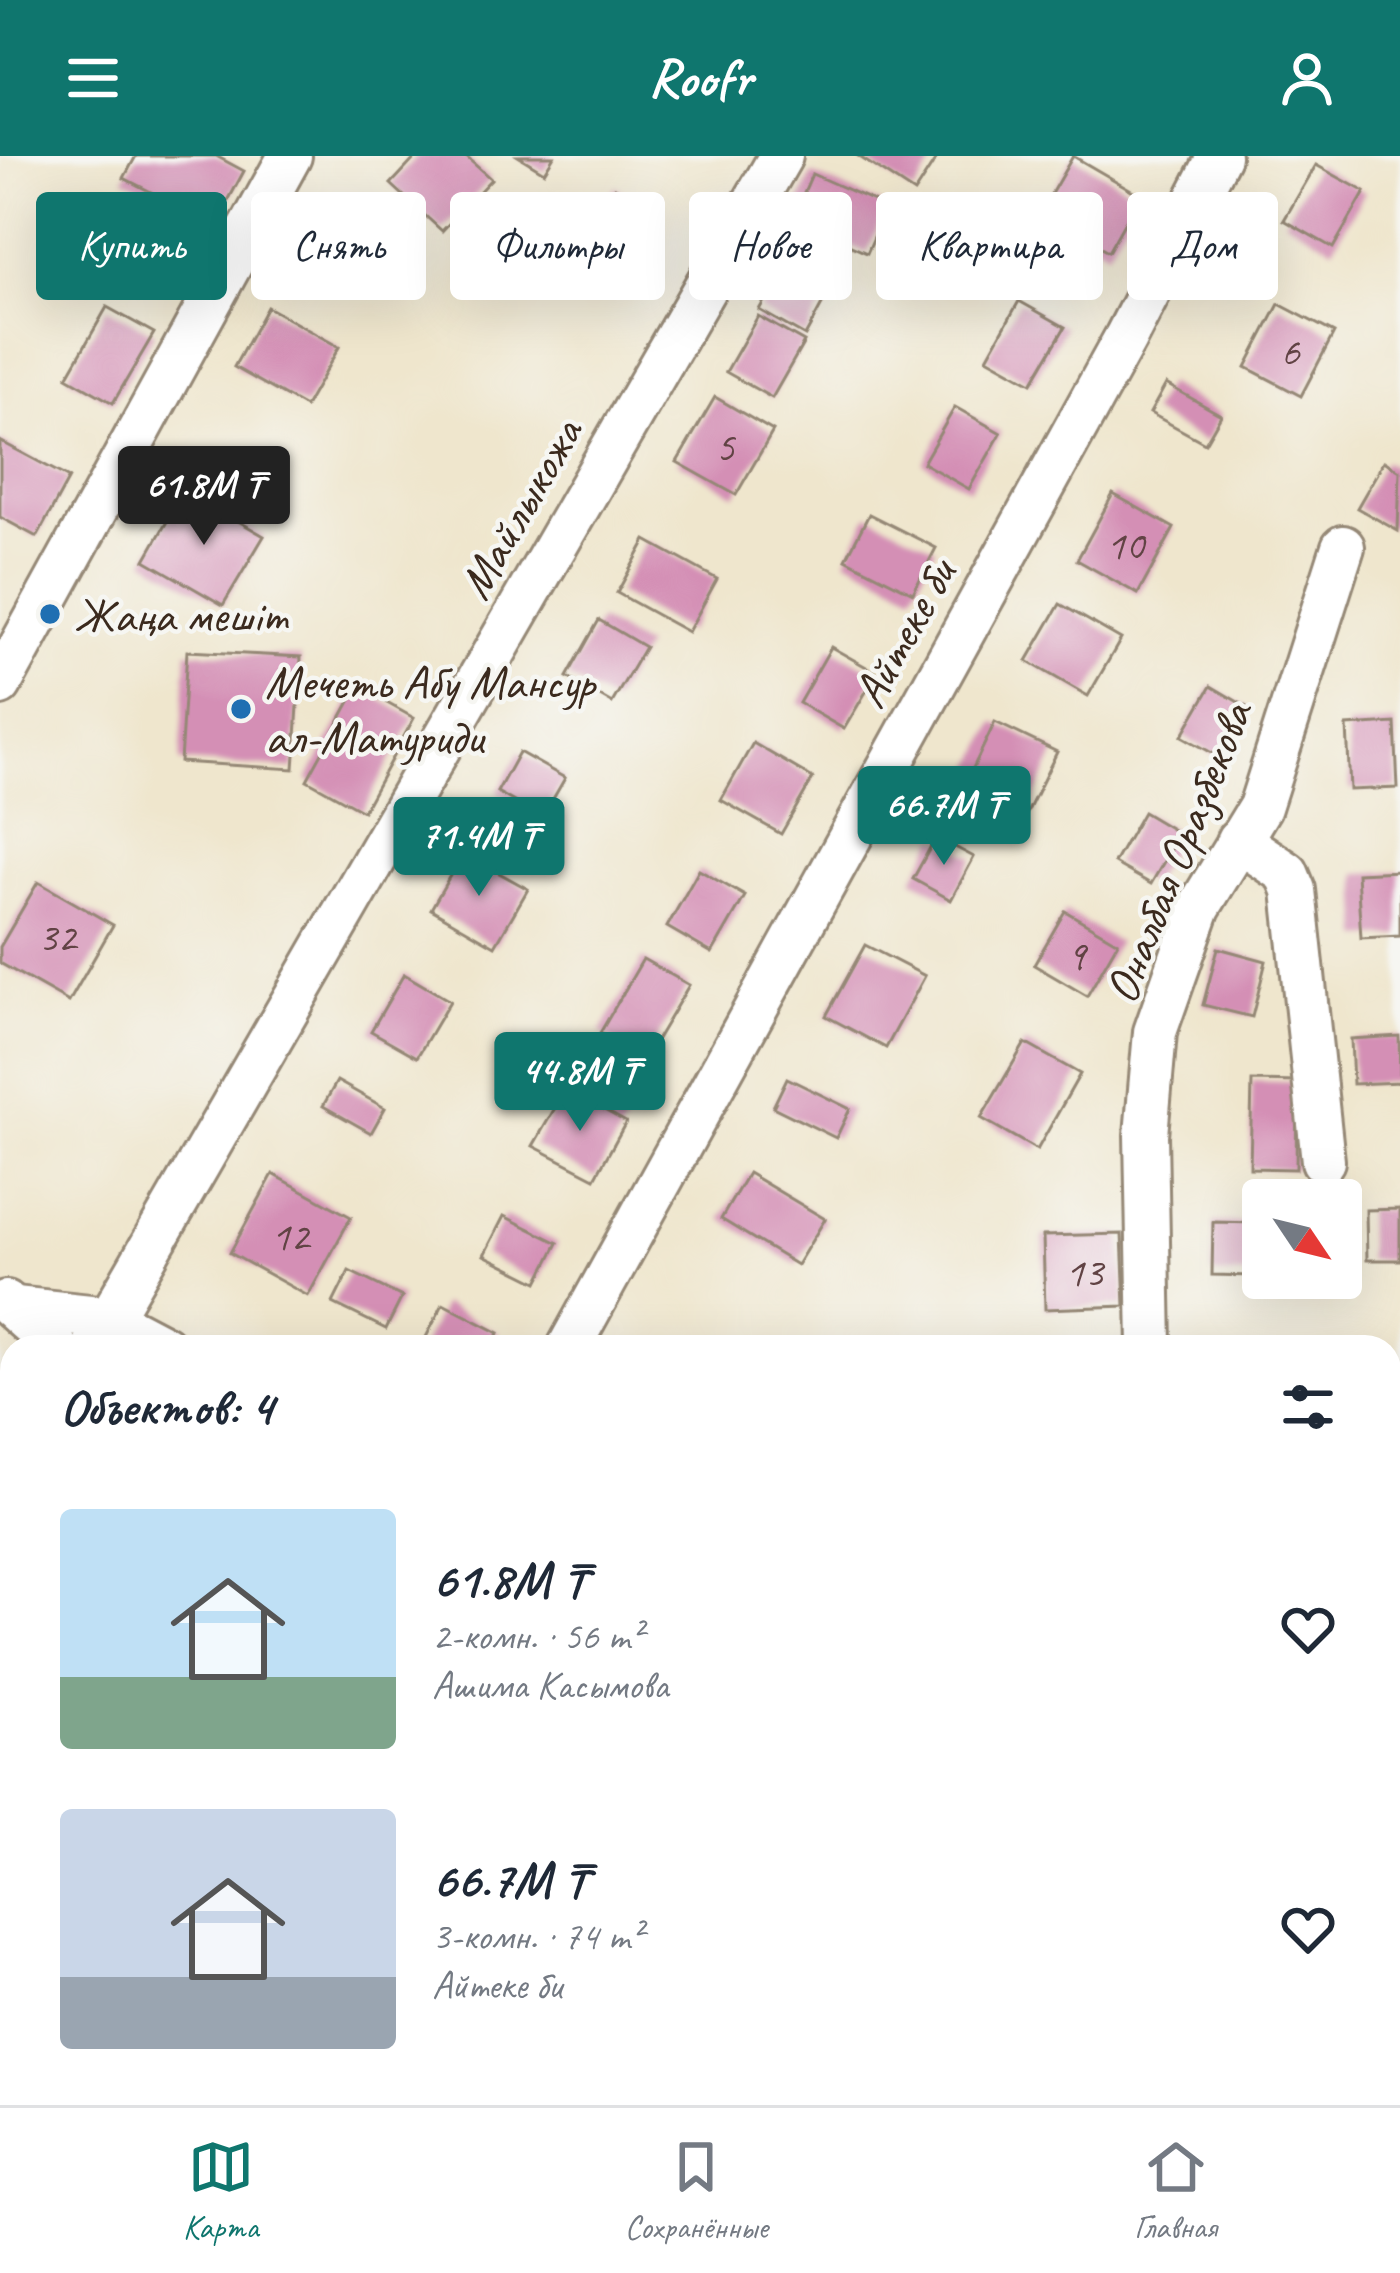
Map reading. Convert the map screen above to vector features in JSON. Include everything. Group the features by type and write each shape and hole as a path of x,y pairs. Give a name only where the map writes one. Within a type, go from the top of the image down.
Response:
{"street":[{"path":"0,684 290,156"},
{"name":"Майлыкожа","path":"101,1332 781,156"},
{"name":"Айтеке би","path":"576,1335 1115,358 1220,156"},
{"name":"Оналбая Оразбекова","path":"1150,1335 1146,1135 1155,1032 1199,907 1260,807 1343,547"},
{"path":"1238,840 1287,873 1294,890 1323,1161"},
{"path":"8,1303 101,1332"},
{"path":"8,1303 43,1335"}],"building":[{"path":"136,156 216,156 244,171 227,203 227,192 151,192 124,178"},
{"path":"417,156 465,156 491,179 479,192 450,192 450,223 442,231 426,216 426,192 400,192 391,184"},
{"path":"518,156 554,156 544,172"},
{"path":"858,156 938,156 912,192"},
{"path":"1073,156 1135,192 1127,192 1127,218 1108,252 1103,249 1103,192 1052,192"},
{"path":"1316,165 1365,192 1333,248 1284,220"},
{"path":"812,174 876,202 876,232 867,253 852,246 852,192 804,192"},
{"path":"765,300 824,300 805,336 759,310"},
{"path":"1019,301 1065,327 1032,383 987,358"},
{"path":"1279,304 1334,333 1301,396 1246,367"},
{"path":"107,307 154,333 113,403 67,377"},
{"path":"267,307 339,347 305,407 234,367"},
{"path":"758,316 804,342 772,398 726,372"},
{"path":"1166,384 1221,415 1205,443 1150,413"},
{"path":"715,397 773,431 736,495 677,462"},
{"path":"955,407 1001,433 969,489 923,463"},
{"path":"0,441 69,478 37,537 0,517"},
{"path":"1384,461 1400,471 1398,531 1357,508"},
{"path":"185,490 264,536 223,605 145,560"},
{"path":"1113,494 1174,528 1138,594 1077,560"},
{"path":"869,514 936,548 913,593 846,559"},
{"path":"646,540 717,579 688,632 617,593"},
{"path":"1060,604 1121,639 1088,696 1027,661"},
{"path":"599,620 645,647 612,703 567,677"},
{"path":"831,647 877,673 844,729 799,703"},
{"name":"Мечеть Абу Мансур ал-Матуриди","path":"187,651 301,657 294,769 180,762"},
{"path":"1211,686 1250,709 1221,758 1182,736"},
{"path":"358,687 414,718 363,811 307,780"},
{"path":"995,722 1057,752 1026,815 965,785"},
{"path":"1395,723 1398,788 1350,790 1347,726"},
{"path":"753,743 813,778 781,834 721,800"},
{"path":"519,752 565,778 542,818 497,792"},
{"path":"1143,812 1180,834 1151,884 1114,863"},
{"path":"936,837 974,857 951,900 913,879"},
{"path":"463,853 528,889 495,946 431,909"},
{"path":"699,870 745,896 712,953 667,927"},
{"path":"1400,871 1400,936 1361,938 1357,873"},
{"path":"38,882 113,925 69,1002 0,963 0,947"},
{"path":"1065,911 1118,942 1087,996 1034,965"},
{"path":"865,945 925,976 886,1048 826,1016"},
{"path":"1218,948 1266,961 1252,1017 1203,1005"},
{"path":"643,959 689,985 645,1059 600,1033"},
{"path":"404,974 450,1001 417,1057 371,1031"},
{"path":"1399,1036 1400,1082 1353,1084 1351,1039"},
{"path":"1025,1043 1080,1074 1037,1150 981,1118"},
{"path":"787,1078 850,1109 836,1138 773,1107"},
{"path":"337,1081 385,1108 371,1133 323,1106"},
{"path":"1252,1081 1297,1082 1296,1169 1250,1168"},
{"path":"566,1089 626,1122 595,1178 533,1146"},
{"path":"748,1173 825,1219 797,1265 721,1219"},
{"path":"273,1174 351,1217 308,1296 230,1253"},
{"path":"1400,1209 1400,1260 1367,1260 1366,1210"},
{"path":"504,1216 558,1243 538,1282 484,1255"},
{"path":"1213,1222 1242,1223 1242,1276 1212,1275"},
{"path":"1122,1234 1125,1306 1045,1309 1043,1236"},
{"path":"349,1271 402,1297 386,1329 333,1303"},
{"path":"443,1304 499,1333 498,1335 427,1335"}],"place":[{"name":"Жаңа мешіт","path":"50,614"},
{"name":"Мечеть Абу Мансур ал-Матуриди","path":"241,709"}]}
